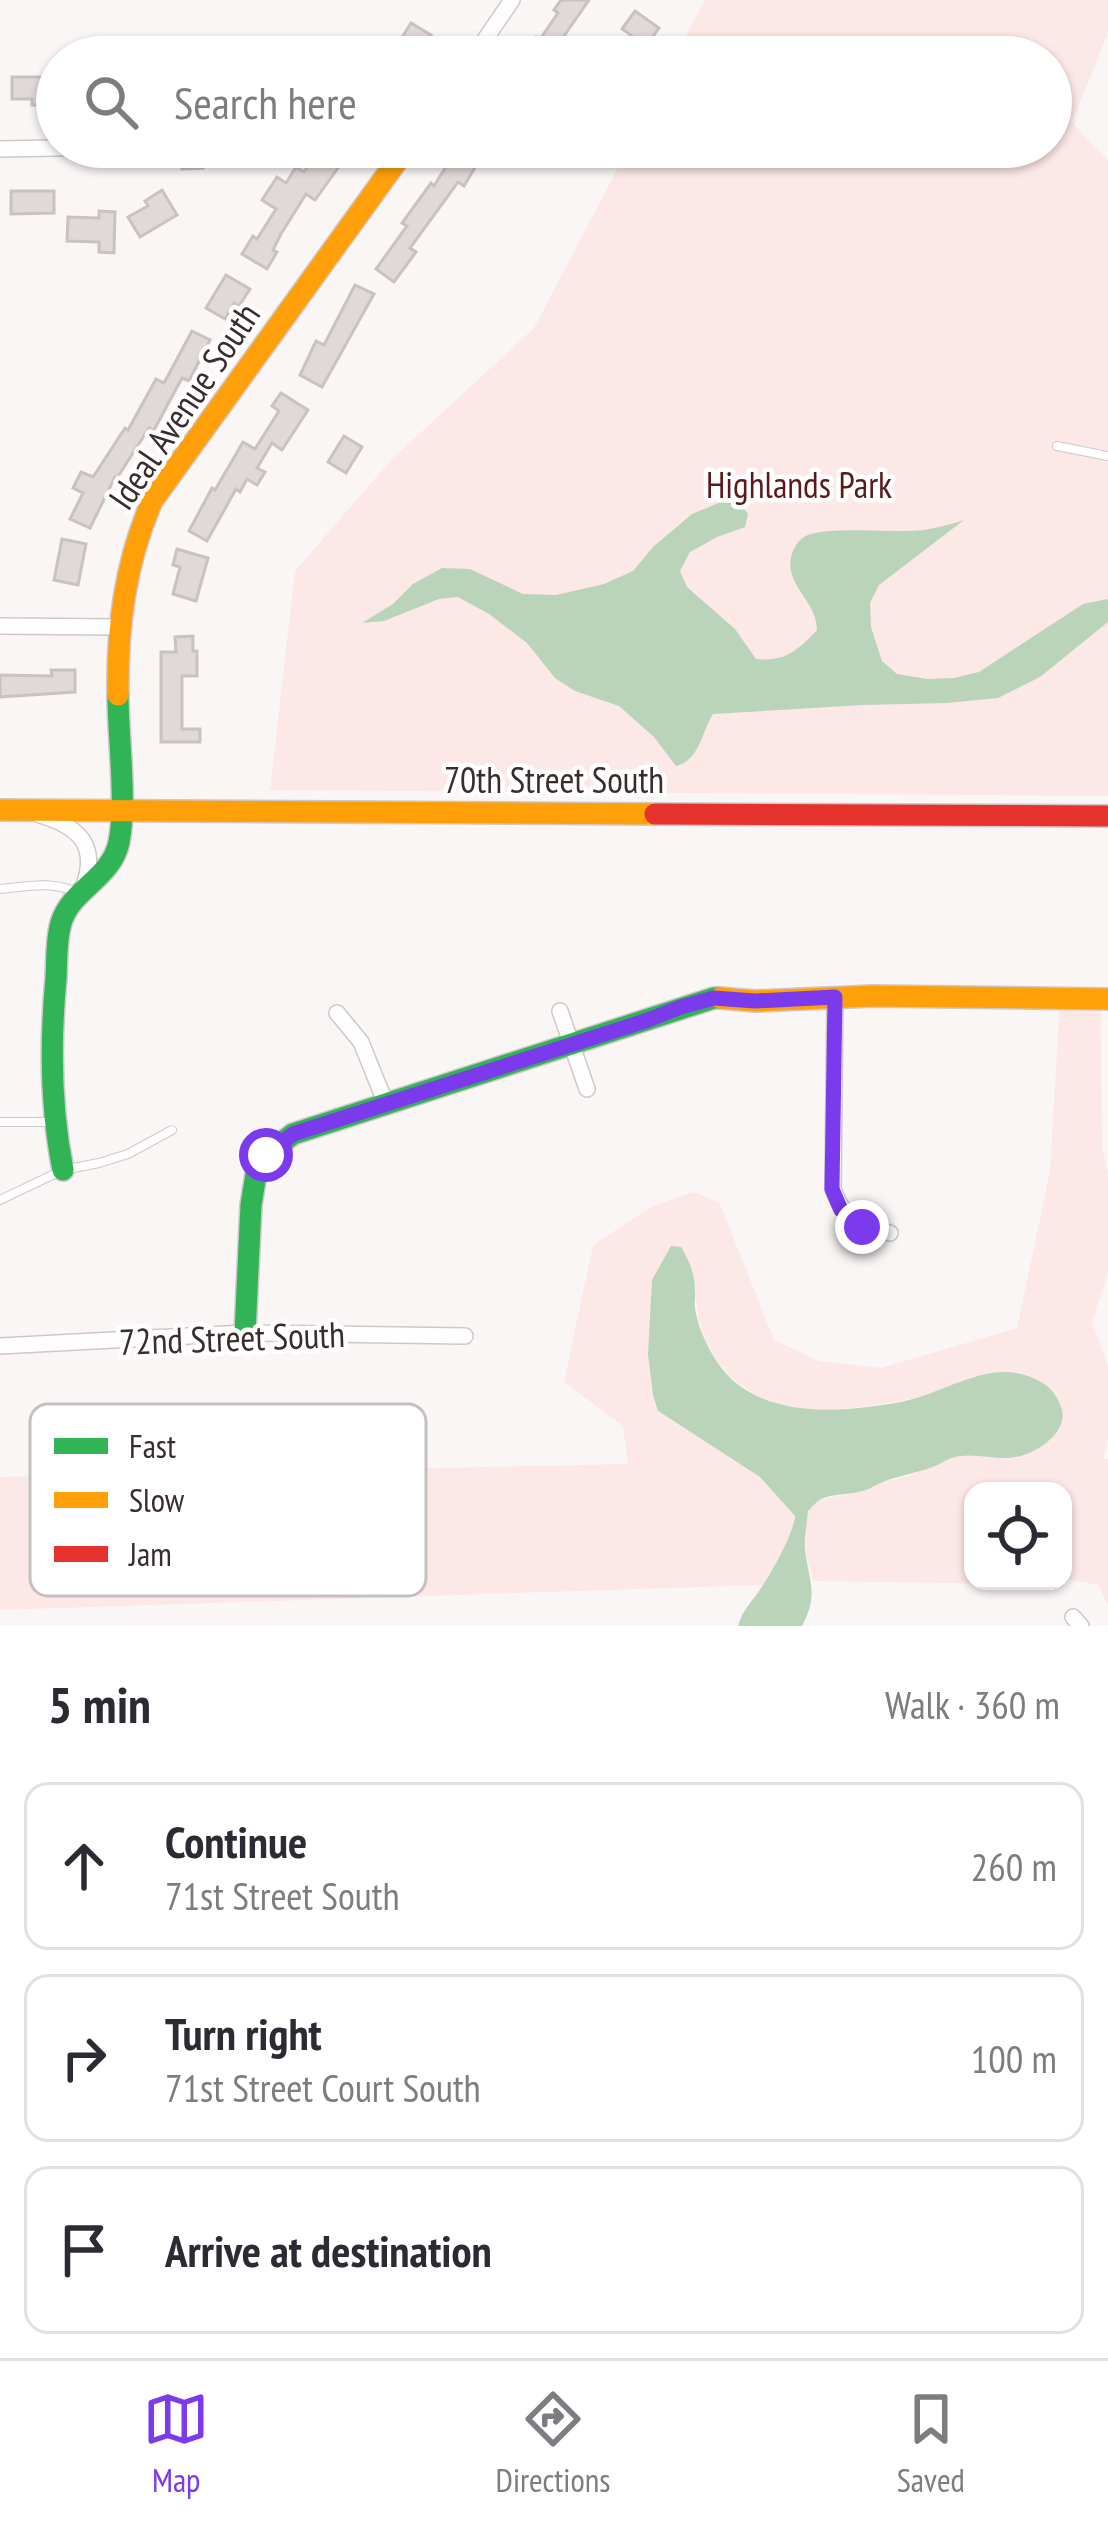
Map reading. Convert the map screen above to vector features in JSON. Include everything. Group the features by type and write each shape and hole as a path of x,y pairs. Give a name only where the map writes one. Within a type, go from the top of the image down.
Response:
{"street":[{"path":"487,36 512,0"},
{"path":"0,149 36,148"},
{"name":"Ideal Avenue South","path":"63,1170 51,1102 61,923 70,906 104,875 117,850 121,811 118,627 121,594 139,526 152,501 391,168"},
{"path":"0,626 118,627"},
{"path":"10,811 46,816 74,831 90,851 91,870 81,895"},
{"name":"70th Street South","path":"10,811 1108,816"},
{"path":"835,997 832,1189 841,1210 862,1227 890,1233"},
{"path":"245,1333 257,1168 293,1134 714,998 1108,999"},
{"path":"560,1011 587,1089"},
{"path":"337,1012 361,1042 386,1104"},
{"name":"72nd Street South","path":"0,1346 245,1333 465,1336"}],"lane":[{"path":"1057,446 1108,456"},
{"path":"0,889 65,886 81,895"},
{"path":"0,1122 53,1122"},
{"path":"0,1200 63,1170 128,1154 172,1130"}],"green space":[{"name":"Highlands Park","path":"705,0 1108,0 1108,33 1072,122 1072,36 686,36"},
{"name":"Highlands Park","path":"1072,122 1108,161 1108,796 270,790 295,571 392,459 534,328 618,168 1072,168"},
{"path":"1060,999 1101,999 1108,1272 1092,1322 1108,1366 1108,1440 1103,1459 1108,1459 1108,1606 1099,1585 1072,1580 1072,1482 964,1482 964,1583 813,1581 805,1550 806,1528 808,1511 819,1500 867,1490 949,1458 1018,1458 1021,1372 973,1377 929,1395 874,1405 786,1408 749,1391 714,1356 697,1309 696,1284 658,1412 760,1477 795,1516 794,1530 763,1585 0,1610 0,1477 30,1476 30,1596 426,1596 426,1468 628,1464 623,1426 564,1382 593,1245 651,1207 693,1192 719,1202 774,1340 819,1361 881,1368 1017,1328 1050,1171"}],"shaded area":[{"path":"721,502 740,504 748,514 745,527 690,552 680,571 687,587 735,629 756,659 790,654 817,630 790,562 800,540 824,532 915,531 964,520 879,585 870,603 871,627 882,661 897,674 927,679 979,672 1083,604 1108,599 1108,622 1040,677 998,698 713,714 695,752 676,766 654,737 619,706 575,691 555,678 527,643 458,597 439,599 384,621 362,623 442,568 470,569 523,594 556,595 604,584 633,571 692,514"},
{"path":"671,1246 681,1247 691,1267 697,1318 711,1352 732,1379 758,1396 797,1407 860,1408 917,1398 983,1375 1016,1373 1051,1390 1062,1410 1060,1426 1049,1441 1024,1455 960,1456 866,1490 821,1499 808,1511 805,1545 811,1596 802,1626 738,1626 777,1561 795,1516 760,1477 658,1411 648,1354 652,1280"}],"building":[{"path":"561,0 589,0 564,36 542,36 558,13 554,10"},
{"path":"635,11 659,28 653,36 632,36 622,29"},
{"path":"411,23 431,35 430,36 403,36"},
{"path":"12,77 36,77 36,105 32,99 12,99"},
{"path":"295,168 304,172 307,168 338,168 315,200 306,194 281,234 267,269 242,254 276,209 262,200 277,177 286,183"},
{"path":"445,168 475,168 464,186 458,182 410,248 416,252 394,282 376,269 407,226 402,223 431,183 434,186"},
{"path":"162,190 177,215 140,237 128,217 148,206 145,201"},
{"path":"11,191 54,191 54,213 11,214"},
{"path":"99,211 115,212 114,253 99,252 99,242 67,241 68,217 99,218"},
{"path":"226,275 250,289 225,319 206,308"},
{"path":"355,285 374,294 322,387 300,375 316,341 324,345"},
{"path":"192,331 210,340 189,381 182,378 154,430 149,428 115,477 90,528 70,519 83,493 73,488 81,472 93,477 125,428 128,430 156,379 164,383"},
{"path":"281,393 308,410 282,450 272,443 257,468 265,472 257,485 247,479 240,492 236,489 207,541 189,531 243,442 255,449 279,411 272,406"},
{"path":"344,436 362,447 346,473 328,462"},
{"path":"62,539 86,544 78,585 54,580"},
{"path":"177,549 208,558 196,601 173,594 180,567 173,565"},
{"path":"193,636 197,676 182,676 182,729 200,729 200,742 161,742 161,652 176,652 175,637"},
{"path":"51,670 75,670 75,692 0,697 0,675 52,676"}],"traffic: fast":[{"path":"63,1170 52,1074 58,936 66,911 108,865 119,842 118,695"},
{"path":"245,1333 257,1168 293,1134 720,998"}],"traffic: slow":[{"path":"118,695 125,596 152,501 392,168"},
{"path":"0,810 655,814"},
{"path":"720,998 1108,999"}],"traffic: jam":[{"path":"655,814 1108,816"}],"route":[{"path":"266,1155 293,1134 681,1007 714,998 835,997 832,1189 841,1210 862,1227"}]}
